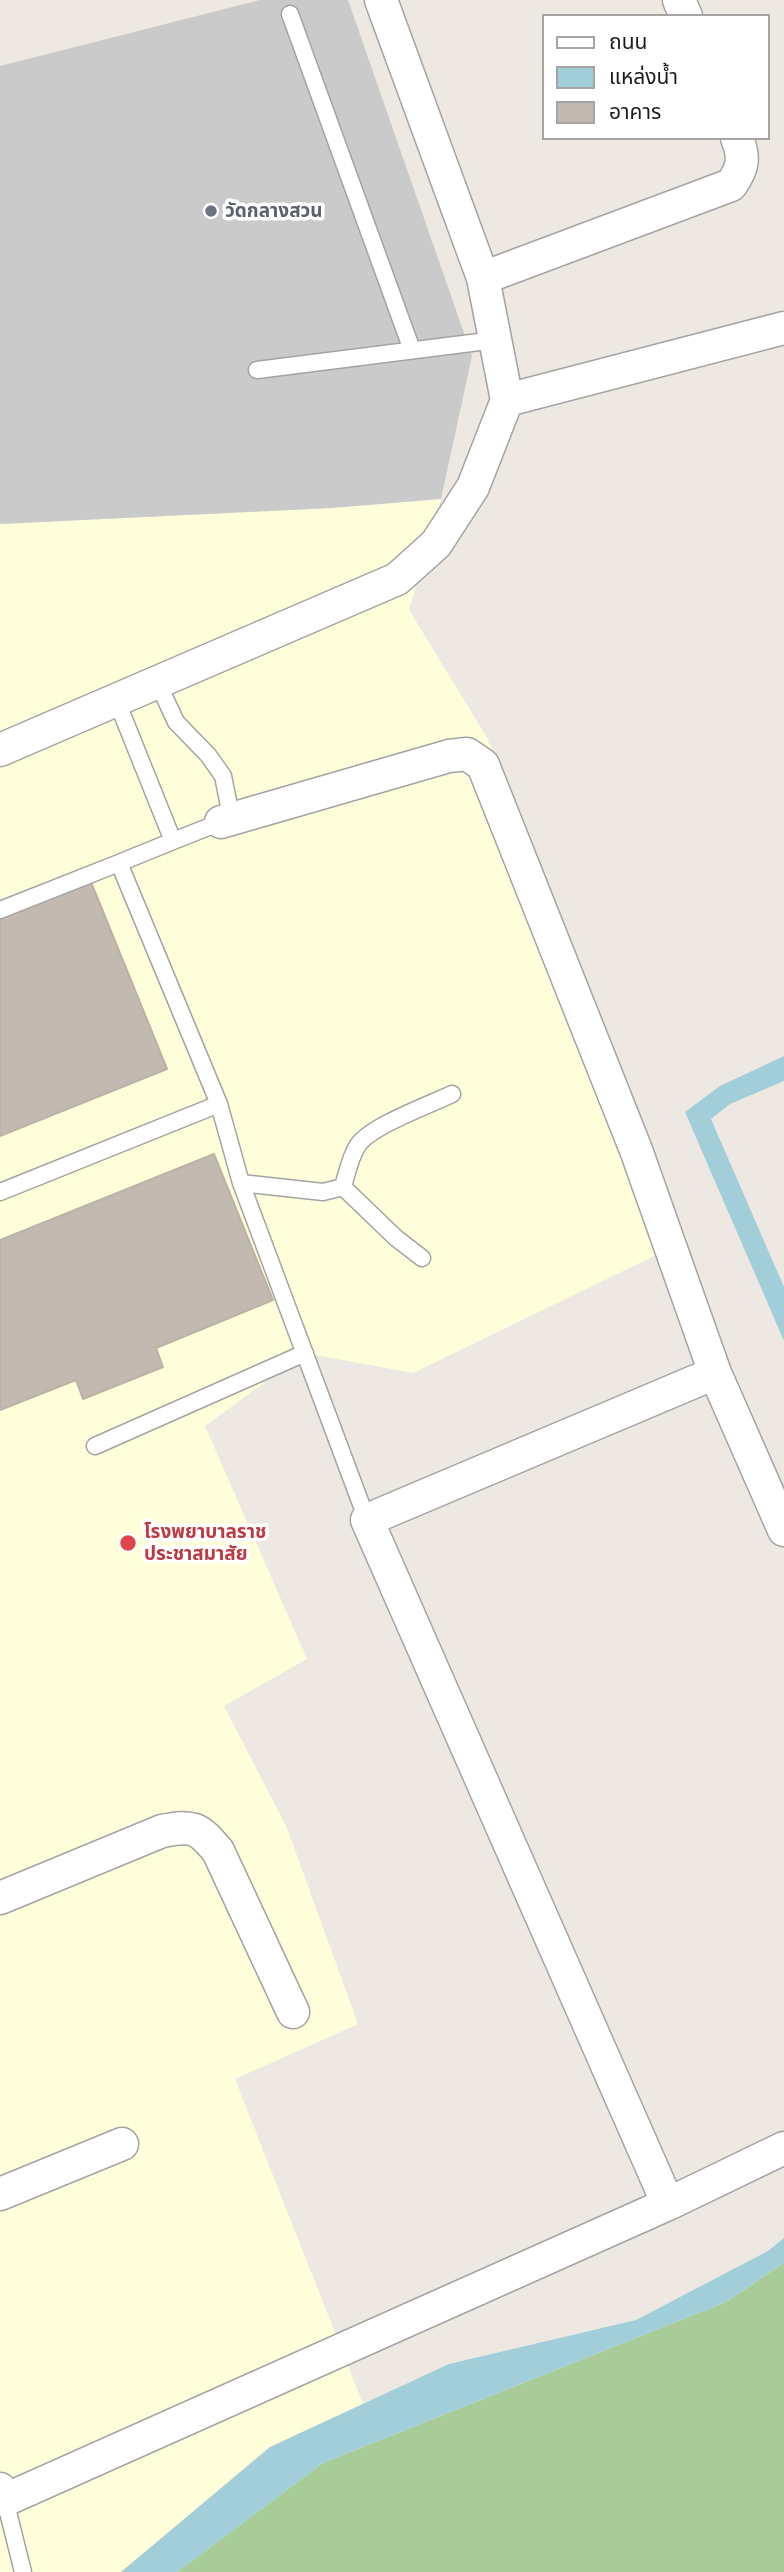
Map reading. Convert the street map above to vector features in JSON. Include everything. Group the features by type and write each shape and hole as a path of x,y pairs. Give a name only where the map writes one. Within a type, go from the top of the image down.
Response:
{"street":[{"path":"0,750 397,579 436,544 473,487 507,400 483,278 381,0"},
{"path":"483,278 731,185 741,171 743,154 738,140"},
{"path":"507,400 784,328"},
{"path":"221,822 449,755 467,754 483,765 636,1150 715,1373 784,1530"},
{"path":"668,2204 367,1520 715,1373"},
{"path":"0,1899 162,1831 183,1827 203,1833 218,1851 293,2012"},
{"path":"0,2193 121,2144"},
{"path":"3,2494 668,2204 784,2148"}],"lane":[{"path":"290,14 412,350"},
{"path":"257,370 495,340"},
{"path":"0,910 221,822 229,806 223,776 208,755 176,722 157,681"},
{"path":"116,699 173,841"},
{"path":"119,863 219,1104 241,1183 367,1520"},
{"path":"343,1187 352,1157 360,1142 373,1130 452,1094"},
{"path":"0,1192 219,1104"},
{"path":"241,1183 323,1192 343,1187"},
{"path":"343,1187 396,1238 422,1258"},
{"path":"95,1446 305,1353"},
{"path":"3,2494 23,2572"}],"shaded area":[{"name":"วัดกลางสวน","path":"260,0 348,0 472,356 441,499 332,508 0,524 0,66"},
{"name":"โรงพยาบาลราช ประชาสมาสัย","path":"441,499 409,610 486,736 687,1240 413,1373 305,1353 205,1426 307,1659 224,1706 287,1828 358,2024 235,2079 363,2404 270,2447 121,2572 0,2572 0,524 332,508"}],"green space":[{"path":"784,2263 784,2572 177,2572 323,2463 726,2302"}],"water":[{"path":"784,1056 784,1081 730,1104 711,1119 784,1287 784,1341 685,1112 720,1086"},
{"path":"784,2238 784,2263 726,2302 323,2463 177,2572 121,2572 270,2447 449,2364 636,2320 768,2251"}],"building":[{"path":"91,882 167,1069 0,1136 0,919"},
{"path":"214,1154 273,1300 156,1348 163,1367 83,1399 76,1380 0,1410 0,1240"}],"place":[{"name":"วัดกลางสวน","path":"211,211"},
{"name":"โรงพยาบาลราช ประชาสมาสัย","path":"128,1543"}]}
